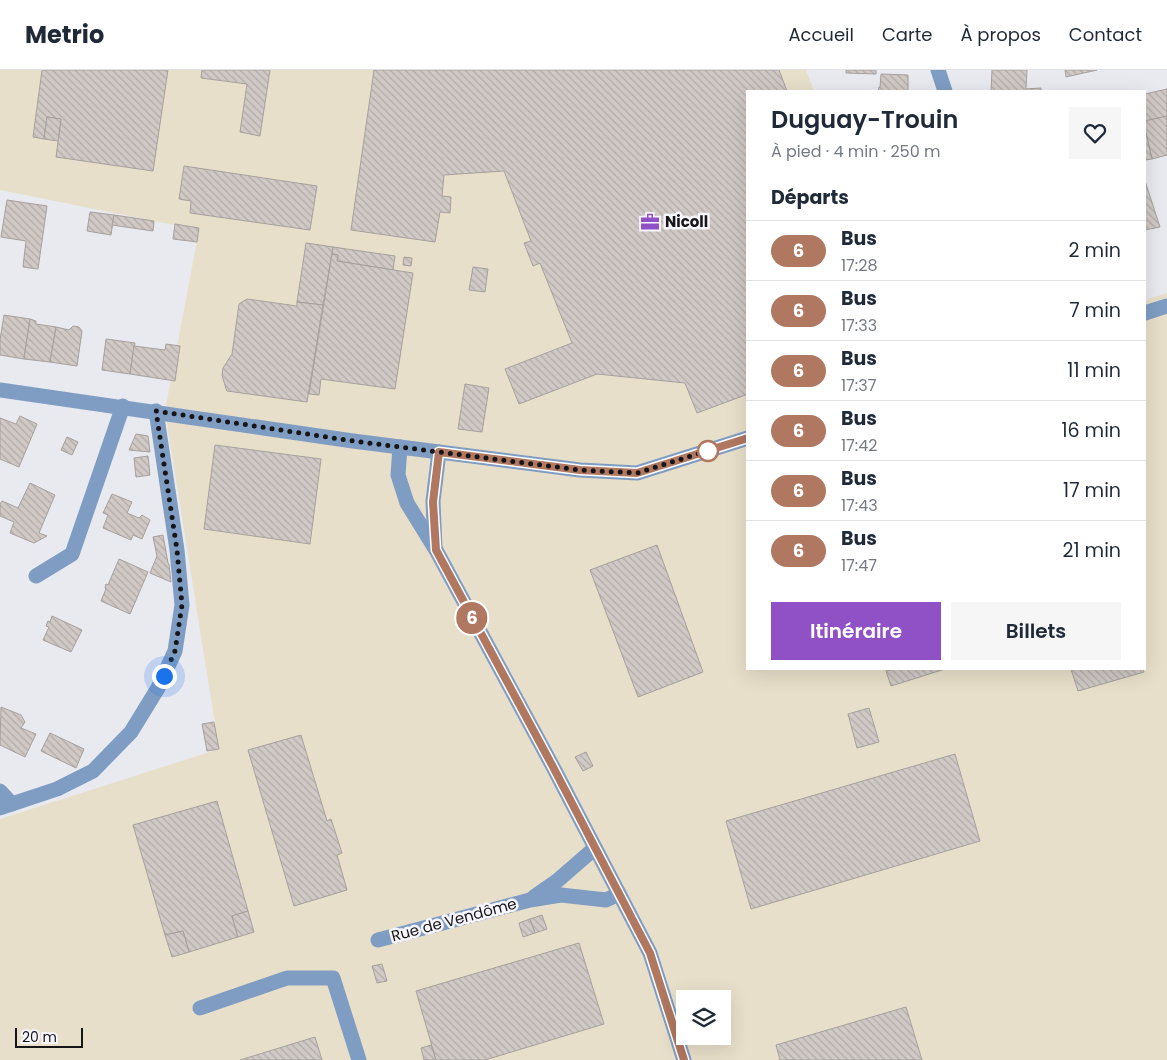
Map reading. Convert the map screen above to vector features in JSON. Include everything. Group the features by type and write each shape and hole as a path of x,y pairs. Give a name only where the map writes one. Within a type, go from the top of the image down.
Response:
{"street":[{"path":"938,70 945,90"},
{"path":"1146,313 1167,306"},
{"path":"0,390 123,406 400,447 580,470 637,473 746,439"},
{"path":"36,576 72,554 123,406"},
{"path":"0,791 6,806 56,789 93,771 131,732 158,688 175,651 182,605 177,550 156,411"},
{"path":"400,447 398,476 407,503 436,550 650,953 684,1060"},
{"path":"436,550 433,502 439,452"},
{"name":"Rue de Vendôme","path":"530,900 557,881 595,848"},
{"name":"Rue de Vendôme","path":"378,940 530,900 561,895 606,900 619,894"},
{"path":"200,1008 288,978 333,978 359,1060"}],"shaded area":[{"path":"0,70 806,70 814,90 746,90 746,670 1146,670 1146,300 1167,293 1167,1060 0,1060 0,819 219,749 165,411 199,230 0,190"}],"building":[{"path":"42,70 168,70 153,171 56,157 61,119 47,117 44,139 33,137"},
{"path":"202,70 270,70 260,136 240,132 247,84 201,78"},
{"path":"374,70 779,70 787,90 746,90 746,395 697,413 685,383 597,374 519,404 505,369 572,343 540,263 533,266 524,243 531,241 504,171 444,175 442,196 451,197 450,213 440,212 435,242 351,230"},
{"path":"846,70 876,70 876,74 846,73"},
{"path":"992,70 1027,70 1026,89 1041,88 1041,90 991,90"},
{"path":"1065,70 1097,70 1066,77"},
{"path":"881,74 908,75 908,90 878,90"},
{"path":"1167,89 1167,116 1146,121 1146,94"},
{"path":"1167,116 1167,155 1152,159 1146,133 1146,121"},
{"path":"47,117 61,119 58,141 44,139"},
{"path":"1146,133 1152,159 1146,160"},
{"path":"184,166 317,186 310,230 190,213 191,201 179,199"},
{"path":"1146,184 1160,227 1146,230"},
{"path":"7,200 47,206 38,269 23,267 26,241 1,237"},
{"path":"90,212 114,215 111,235 87,231"},
{"path":"114,215 154,221 153,231 112,225"},
{"path":"175,224 199,228 197,242 173,239"},
{"path":"306,243 333,247 323,305 297,302"},
{"path":"333,247 395,256 393,270 337,261 338,255 332,254"},
{"path":"332,254 338,255 337,261 413,273 395,389 321,379 319,395 309,394"},
{"path":"404,257 412,258 411,266 403,265"},
{"path":"473,267 488,269 485,292 469,290"},
{"path":"247,299 297,306 297,302 323,305 307,402 227,391 222,375 223,368 232,354 239,304"},
{"path":"4,315 30,319 24,359 0,355"},
{"path":"30,319 36,321 36,324 56,327 50,362 24,359"},
{"path":"73,326 79,327 82,331 77,366 50,362 56,327 69,330"},
{"path":"106,339 135,343 130,374 102,370"},
{"path":"166,344 180,346 175,381 130,374 134,346 165,350"},
{"path":"465,384 489,388 482,432 458,429"},
{"path":"20,416 37,424 19,467 0,459 0,418 16,424"},
{"path":"136,434 148,436 150,452 129,450"},
{"path":"67,437 78,442 72,455 61,450"},
{"path":"215,445 321,459 310,544 204,529"},
{"path":"148,456 150,475 136,477 134,458"},
{"path":"30,483 55,495 39,533 47,536 34,543 10,533 14,522 0,516 0,504 2,501 18,508"},
{"path":"112,494 132,502 127,513 139,518 142,515 150,520 142,539 133,535 131,540 103,528 108,515 103,513"},
{"path":"163,535 171,582 150,573 157,556 153,537"},
{"path":"657,545 703,672 638,697 590,570"},
{"path":"119,559 148,572 130,614 101,601 106,584 108,585"},
{"path":"52,616 82,630 71,652 43,640 49,627 46,626"},
{"path":"890,670 942,670 891,686 886,671"},
{"path":"1071,670 1143,670 1144,672 1078,691"},
{"path":"1,707 21,715 25,722 21,728 36,734 25,757 0,745"},
{"path":"869,708 879,742 857,748 848,714"},
{"path":"214,722 219,749 207,751 202,724"},
{"path":"50,733 84,749 76,768 41,751"},
{"path":"301,735 327,821 331,819 342,853 337,855 347,890 294,906 248,750"},
{"path":"586,752 593,766 583,771 575,757"},
{"path":"955,754 980,841 751,909 726,821"},
{"path":"217,801 248,911 232,916 238,937 189,952 183,931 165,935 133,825"},
{"path":"248,911 254,932 238,937 232,916"},
{"path":"542,915 547,929 535,933 530,919"},
{"path":"530,919 535,933 523,937 519,923"},
{"path":"183,931 189,952 172,957 165,935"},
{"path":"579,943 604,1024 485,1060 436,1060 416,991"},
{"path":"382,964 387,981 377,983 372,966"},
{"path":"906,1007 922,1060 780,1060 776,1045"},
{"path":"315,1037 322,1060 240,1060"},
{"path":"431,1045 436,1060 424,1060 421,1048"}],"bus line":[{"name":"6","path":"684,1060 650,953 552,765 436,550 433,502 439,452 580,470 637,473 746,439"}],"place":[{"name":"Nicoll","path":"650,222"}],"route":[{"path":"164,676 175,651 182,605 177,550 156,411 353,441 580,470 637,473 710,450 708,451"}]}
